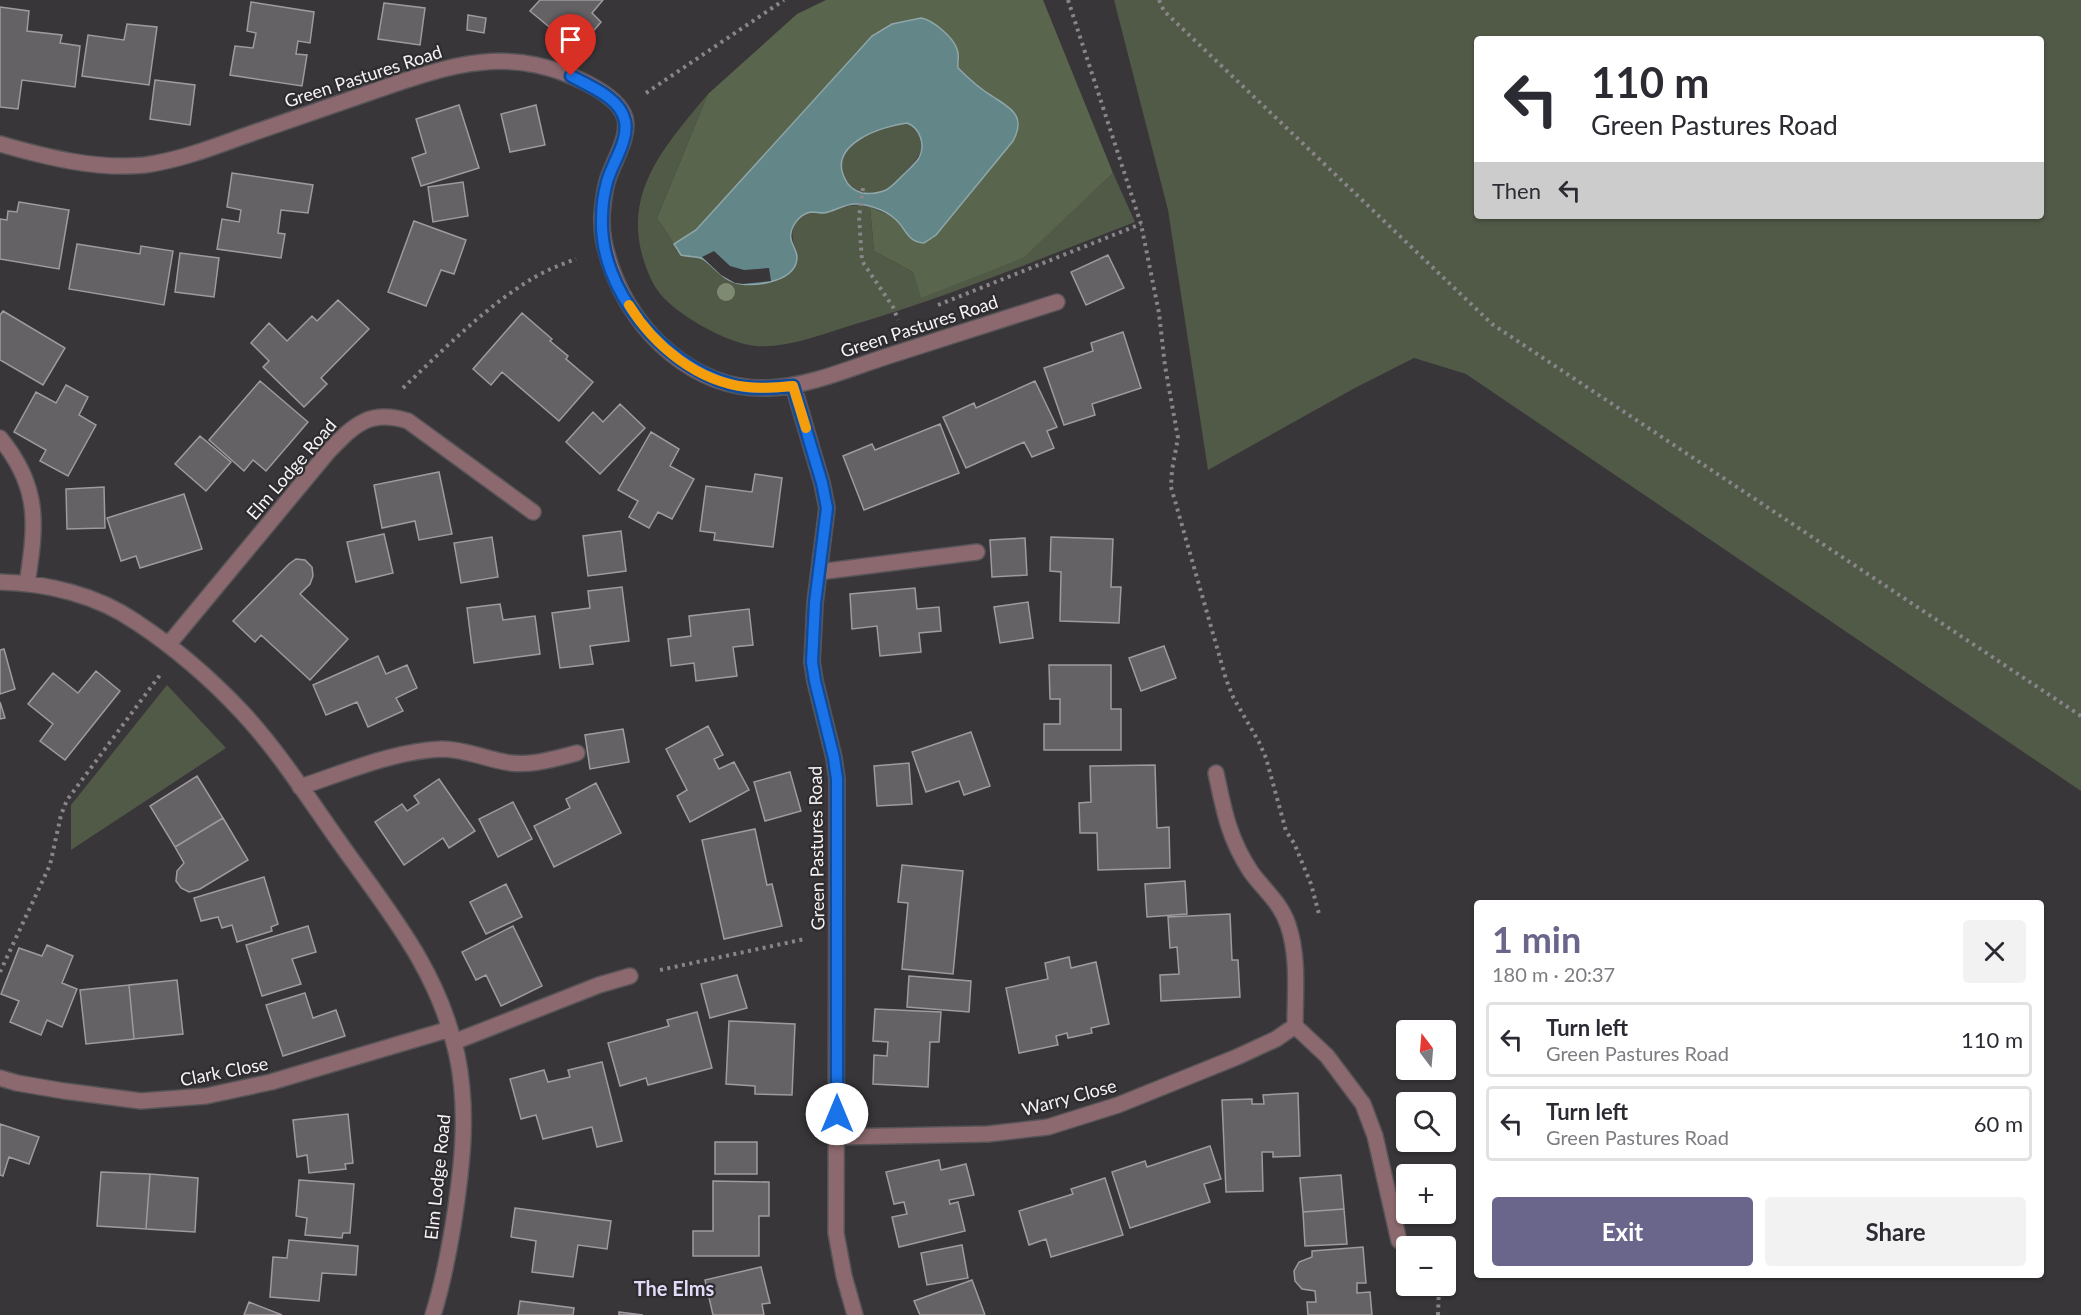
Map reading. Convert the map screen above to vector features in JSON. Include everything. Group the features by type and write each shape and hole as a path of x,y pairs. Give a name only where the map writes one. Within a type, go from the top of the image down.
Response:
{"street":[{"name":"Green Pastures Road","path":"0,144 94,164 120,166 165,161 193,154 422,75 467,64 521,62 552,69 592,87 605,95 621,111 625,119 625,134 607,182 604,198 602,235 604,248 617,283 635,315 661,345 699,372 729,384 747,387 793,386 1057,302"},
{"name":"Green Pastures Road","path":"793,386 822,483 827,508 813,624 812,662 837,779 836,1233 844,1276 855,1315"},
{"path":"372,417 385,416 408,421 533,512"},
{"name":"Elm Lodge Road","path":"173,649 328,452 358,424 372,417"},
{"path":"0,438 23,475 32,501 34,538 27,584"},
{"path":"819,572 977,552"},
{"name":"Elm Lodge Road","path":"0,582 58,589 109,607 135,621 173,649 220,690 243,713 300,787 417,951 439,997 452,1035 461,1079 464,1131 456,1205 445,1273 433,1315"},
{"path":"300,787 374,762 418,752 458,750 502,762 525,764 577,753"},
{"path":"1216,773 1231,836 1252,874 1280,907 1288,924 1293,943 1295,968 1295,1026 1327,1056 1362,1104 1373,1128 1399,1236"},
{"path":"452,1035 630,976"},
{"name":"Warry Close","path":"837,1137 988,1134 1048,1127 1118,1105 1237,1058 1276,1039 1295,1026"},
{"name":"Clark Close","path":"0,1078 107,1098 141,1101 206,1096 271,1082 452,1035"}],"path":[{"path":"621,111 784,0"},
{"path":"1068,0 1141,224 1159,313 1165,366 1178,438 1172,470 1174,500 1226,679 1233,697 1266,758 1286,831 1294,843 1311,884 1320,919"},
{"path":"1159,0 1164,11 1492,324 2081,716"},
{"path":"863,188 859,217 862,261 893,307 897,320 908,317 916,347"},
{"path":"930,308 1141,224"},
{"path":"372,417 464,331 501,300 549,270 604,248"},
{"path":"0,972 50,865 61,814 67,800 173,649"},
{"path":"630,976 837,932"},
{"path":"1438,1296 1438,1315"}],"green space":[{"path":"826,0 1043,0 1113,173 1023,258 921,298 913,272 874,251 870,207 936,235 1013,141 1018,125 1017,118 1010,109 979,87 958,68 959,57 955,45 946,34 921,18 892,24 872,36 696,230 674,244 657,218 708,94 797,14"},
{"path":"1114,0 2081,0 2081,791 1466,374 1414,358 1353,389 1208,470 1168,210"},
{"path":"708,94 657,218 677,251 702,257 721,275 754,283 764,283 795,248 792,232 798,218 808,213 827,212 844,207 870,207 874,251 913,272 921,297 1022,258 1113,173 1135,222 958,290 815,337 768,346 734,341 697,323 665,299 650,276 640,245 638,220 641,197 650,175 675,134"},
{"path":"903,123 910,124 922,144 915,161 888,189 869,193 851,188 842,171 842,161 847,151 858,140 872,132"},
{"path":"167,685 226,748 71,850 71,805"}],"water":[{"path":"921,18 937,26 955,44 958,68 979,87 1010,109 1017,118 1017,132 1013,141 936,235 924,243 918,242 913,240 886,212 855,204 824,213 807,213 799,219 793,226 791,235 797,255 795,265 784,277 767,283 735,283 725,278 703,259 681,255 674,244 696,230 872,36 892,24","holes":["907,123 912,125 922,143 921,153 916,162 886,190 871,193 854,190 845,179 841,167 850,147 860,139 884,128"]}],"pier":[{"path":"714,251 730,266 744,270 769,268 771,281 735,283 721,275 702,257"}],"building":[{"path":"540,0 603,0 592,13 601,22 577,50 530,11"},
{"path":"251,2 314,12 310,43 298,41 296,54 307,55 302,86 230,75 235,46 253,48 256,33 247,31"},
{"path":"384,3 425,8 420,45 378,39"},
{"path":"0,7 29,11 27,31 62,35 60,43 80,46 75,87 22,80 18,109 0,107"},
{"path":"468,15 486,18 484,33 467,30"},
{"path":"127,24 157,27 149,85 82,76 88,35 124,40"},
{"path":"155,80 195,85 190,125 150,119"},
{"path":"459,105 479,168 421,186 412,158 426,153 416,119"},
{"path":"536,105 545,145 510,152 501,114"},
{"path":"232,173 313,185 308,213 281,210 278,233 285,234 281,258 217,249 222,219 239,222 241,210 227,207"},
{"path":"463,182 468,216 433,222 428,187"},
{"path":"19,202 69,210 59,269 0,259 0,219 7,220 8,211 17,212"},
{"path":"414,221 466,240 454,274 441,270 426,306 388,292"},
{"path":"77,244 140,254 141,246 173,251 164,305 69,289"},
{"path":"180,253 219,258 214,297 175,292"},
{"path":"1108,255 1124,288 1086,305 1071,272"},
{"path":"338,300 369,329 321,378 327,384 304,407 263,367 269,361 251,343 269,323 287,341 312,316 317,321"},
{"path":"3,311 65,348 43,385 0,360 0,315"},
{"path":"522,313 552,339 550,341 568,356 566,359 593,382 559,421 502,372 491,385 473,369"},
{"path":"1123,332 1141,388 1092,404 1095,415 1064,425 1044,368 1093,351 1091,343"},
{"path":"260,381 308,422 266,471 253,460 244,471 209,440"},
{"path":"1035,381 1057,427 1047,431 1054,448 1032,457 1024,442 966,468 943,417 974,403 976,408"},
{"path":"66,385 88,397 79,415 96,425 68,476 40,461 46,450 14,432 36,392 56,403"},
{"path":"620,404 645,428 600,474 566,442 593,412 603,422"},
{"path":"940,424 959,473 864,510 843,456 872,444 875,450"},
{"path":"651,432 679,449 670,466 694,479 672,519 658,512 649,528 629,517 638,501 618,490"},
{"path":"200,436 231,462 206,491 175,464"},
{"path":"439,472 452,534 419,540 415,521 382,528 374,485"},
{"path":"755,474 782,478 773,547 714,540 715,533 700,531 706,486 752,492"},
{"path":"104,487 105,528 67,529 66,489"},
{"path":"184,494 202,549 140,568 136,556 121,561 107,518"},
{"path":"621,531 626,571 588,576 583,536"},
{"path":"384,534 393,573 356,582 347,542"},
{"path":"492,537 498,577 461,583 454,543"},
{"path":"1051,537 1113,539 1111,587 1121,587 1119,623 1060,621 1061,572 1050,571"},
{"path":"1025,538 1027,575 992,577 990,540"},
{"path":"296,559 305,560 312,567 313,576 310,584 300,594 348,639 310,680 261,635 255,642 233,621"},
{"path":"622,587 629,641 590,646 593,664 560,668 552,613 590,608 588,591"},
{"path":"915,588 917,609 939,607 941,631 919,633 921,652 880,656 877,626 852,629 850,594"},
{"path":"1028,602 1033,638 1000,643 994,607"},
{"path":"500,604 503,620 535,616 540,654 474,663 467,608"},
{"path":"749,609 753,645 733,647 737,676 696,681 694,663 671,666 668,639 691,636 689,616"},
{"path":"1164,646 1176,678 1141,691 1129,658"},
{"path":"4,649 15,689 0,694 0,650"},
{"path":"378,656 386,674 407,665 417,688 396,698 403,711 368,727 357,702 326,715 313,685"},
{"path":"1049,665 1111,665 1111,709 1121,709 1121,750 1044,750 1044,724 1060,724 1060,699 1050,699"},
{"path":"96,671 120,691 65,760 40,741 53,724 28,704 53,673 78,693"},
{"path":"0,702 5,718 0,719"},
{"path":"708,726 723,755 714,759 719,769 734,762 749,790 690,822 677,796 687,790 666,749"},
{"path":"623,729 629,762 590,769 585,735"},
{"path":"971,732 990,786 964,795 959,781 926,792 912,752"},
{"path":"909,763 912,804 877,806 874,766"},
{"path":"1155,765 1157,828 1169,827 1170,868 1098,870 1097,833 1080,833 1079,803 1091,802 1090,766"},
{"path":"790,772 801,811 765,821 754,782"},
{"path":"197,776 223,818 175,847 150,806"},
{"path":"439,779 475,831 449,848 443,838 404,865 375,822 402,804 407,811 419,803 414,796"},
{"path":"596,783 621,833 554,867 534,826 570,808 566,799"},
{"path":"513,802 532,839 498,857 479,819"},
{"path":"223,818 248,860 200,889 189,892 181,888 176,881 177,871 184,863 175,847"},
{"path":"755,829 767,885 772,884 782,926 724,939 702,840"},
{"path":"902,865 963,871 953,974 902,969 908,903 898,902"},
{"path":"264,877 278,924 271,927 272,931 237,942 232,925 222,928 218,917 201,921 194,898"},
{"path":"1185,881 1187,914 1147,917 1145,884"},
{"path":"506,884 522,917 486,934 470,902"},
{"path":"1230,914 1232,960 1238,960 1240,997 1161,1001 1160,975 1179,974 1177,947 1170,948 1168,917"},
{"path":"308,926 316,952 292,959 301,984 262,996 246,945"},
{"path":"513,926 542,986 501,1006 486,975 476,980 462,952"},
{"path":"47,945 73,956 62,983 77,989 62,1027 47,1020 41,1035 10,1022 19,1001 1,994 19,948 42,956"},
{"path":"1069,957 1071,968 1096,962 1109,1024 1091,1028 1092,1033 1068,1038 1067,1033 1056,1036 1058,1045 1019,1053 1006,988 1048,979 1045,963"},
{"path":"737,975 747,1008 710,1018 701,984"},
{"path":"909,976 971,981 969,1012 907,1007"},
{"path":"177,980 183,1034 134,1039 129,985"},
{"path":"129,985 134,1039 86,1044 80,990"},
{"path":"305,993 313,1018 336,1010 345,1036 283,1056 266,1005"},
{"path":"875,1009 941,1012 939,1042 930,1042 928,1087 873,1084 874,1055 887,1056 888,1042 873,1041"},
{"path":"697,1012 712,1068 648,1085 646,1078 620,1086 608,1043 669,1026 667,1020"},
{"path":"729,1021 795,1024 792,1095 755,1094 755,1086 726,1084"},
{"path":"602,1062 622,1141 597,1147 592,1127 543,1139 536,1115 521,1119 510,1079 544,1070 548,1082 570,1077 568,1070"},
{"path":"1298,1093 1300,1156 1273,1157 1273,1152 1262,1152 1263,1191 1226,1192 1222,1100 1252,1099 1252,1104 1264,1104 1263,1095"},
{"path":"348,1114 353,1163 345,1164 346,1169 309,1173 307,1155 297,1157 293,1120"},
{"path":"0,1124 39,1137 29,1164 9,1157 3,1176 0,1175"},
{"path":"715,1142 757,1142 757,1174 715,1174"},
{"path":"1210,1146 1221,1179 1204,1184 1210,1202 1130,1228 1112,1172 1145,1161 1147,1167"},
{"path":"939,1160 941,1170 966,1164 974,1195 949,1200 950,1204 958,1202 965,1231 899,1247 892,1217 907,1214 904,1202 894,1204 886,1172"},
{"path":"101,1172 150,1174 146,1229 97,1226"},
{"path":"150,1174 198,1178 195,1232 146,1229"},
{"path":"1341,1175 1344,1209 1303,1212 1300,1178"},
{"path":"1105,1178 1123,1235 1051,1257 1046,1239 1029,1245 1019,1211 1073,1194 1071,1189"},
{"path":"299,1180 354,1184 350,1233 343,1233 342,1238 305,1235 307,1218 296,1216"},
{"path":"713,1181 769,1182 769,1216 759,1216 759,1256 693,1256 693,1231 713,1231"},
{"path":"515,1208 611,1221 607,1249 578,1245 573,1277 532,1272 536,1241 511,1237"},
{"path":"1344,1209 1347,1244 1305,1246 1303,1212"},
{"path":"289,1240 358,1246 356,1275 322,1273 319,1301 270,1297 273,1257 287,1258"},
{"path":"962,1245 968,1278 927,1285 921,1253"},
{"path":"1363,1247 1366,1283 1357,1283 1357,1293 1370,1292 1372,1315 1308,1315 1307,1302 1316,1302 1315,1291 1302,1289 1295,1281 1294,1271 1299,1262 1312,1257 1312,1251"},
{"path":"761,1267 770,1303 762,1304 764,1315 713,1315 705,1280"},
{"path":"972,1280 985,1315 920,1315 914,1301"},
{"path":"520,1301 574,1308 573,1315 518,1315"},
{"path":"249,1302 282,1315 244,1315"},
{"path":"619,1312 643,1315 619,1315"}],"slow traffic":[{"path":"629,305 661,345 691,368 729,384 769,388 793,386 806,428"}],"district":[{"name":"The Elms","path":"674,1288"}],"route":[{"path":"571,76 605,95 621,111 625,119 625,134 607,182 602,217 604,248 624,298 635,315 661,345 691,368 729,384 769,388 793,386 822,483 827,518 815,603 812,662 837,779 837,1114"}]}
